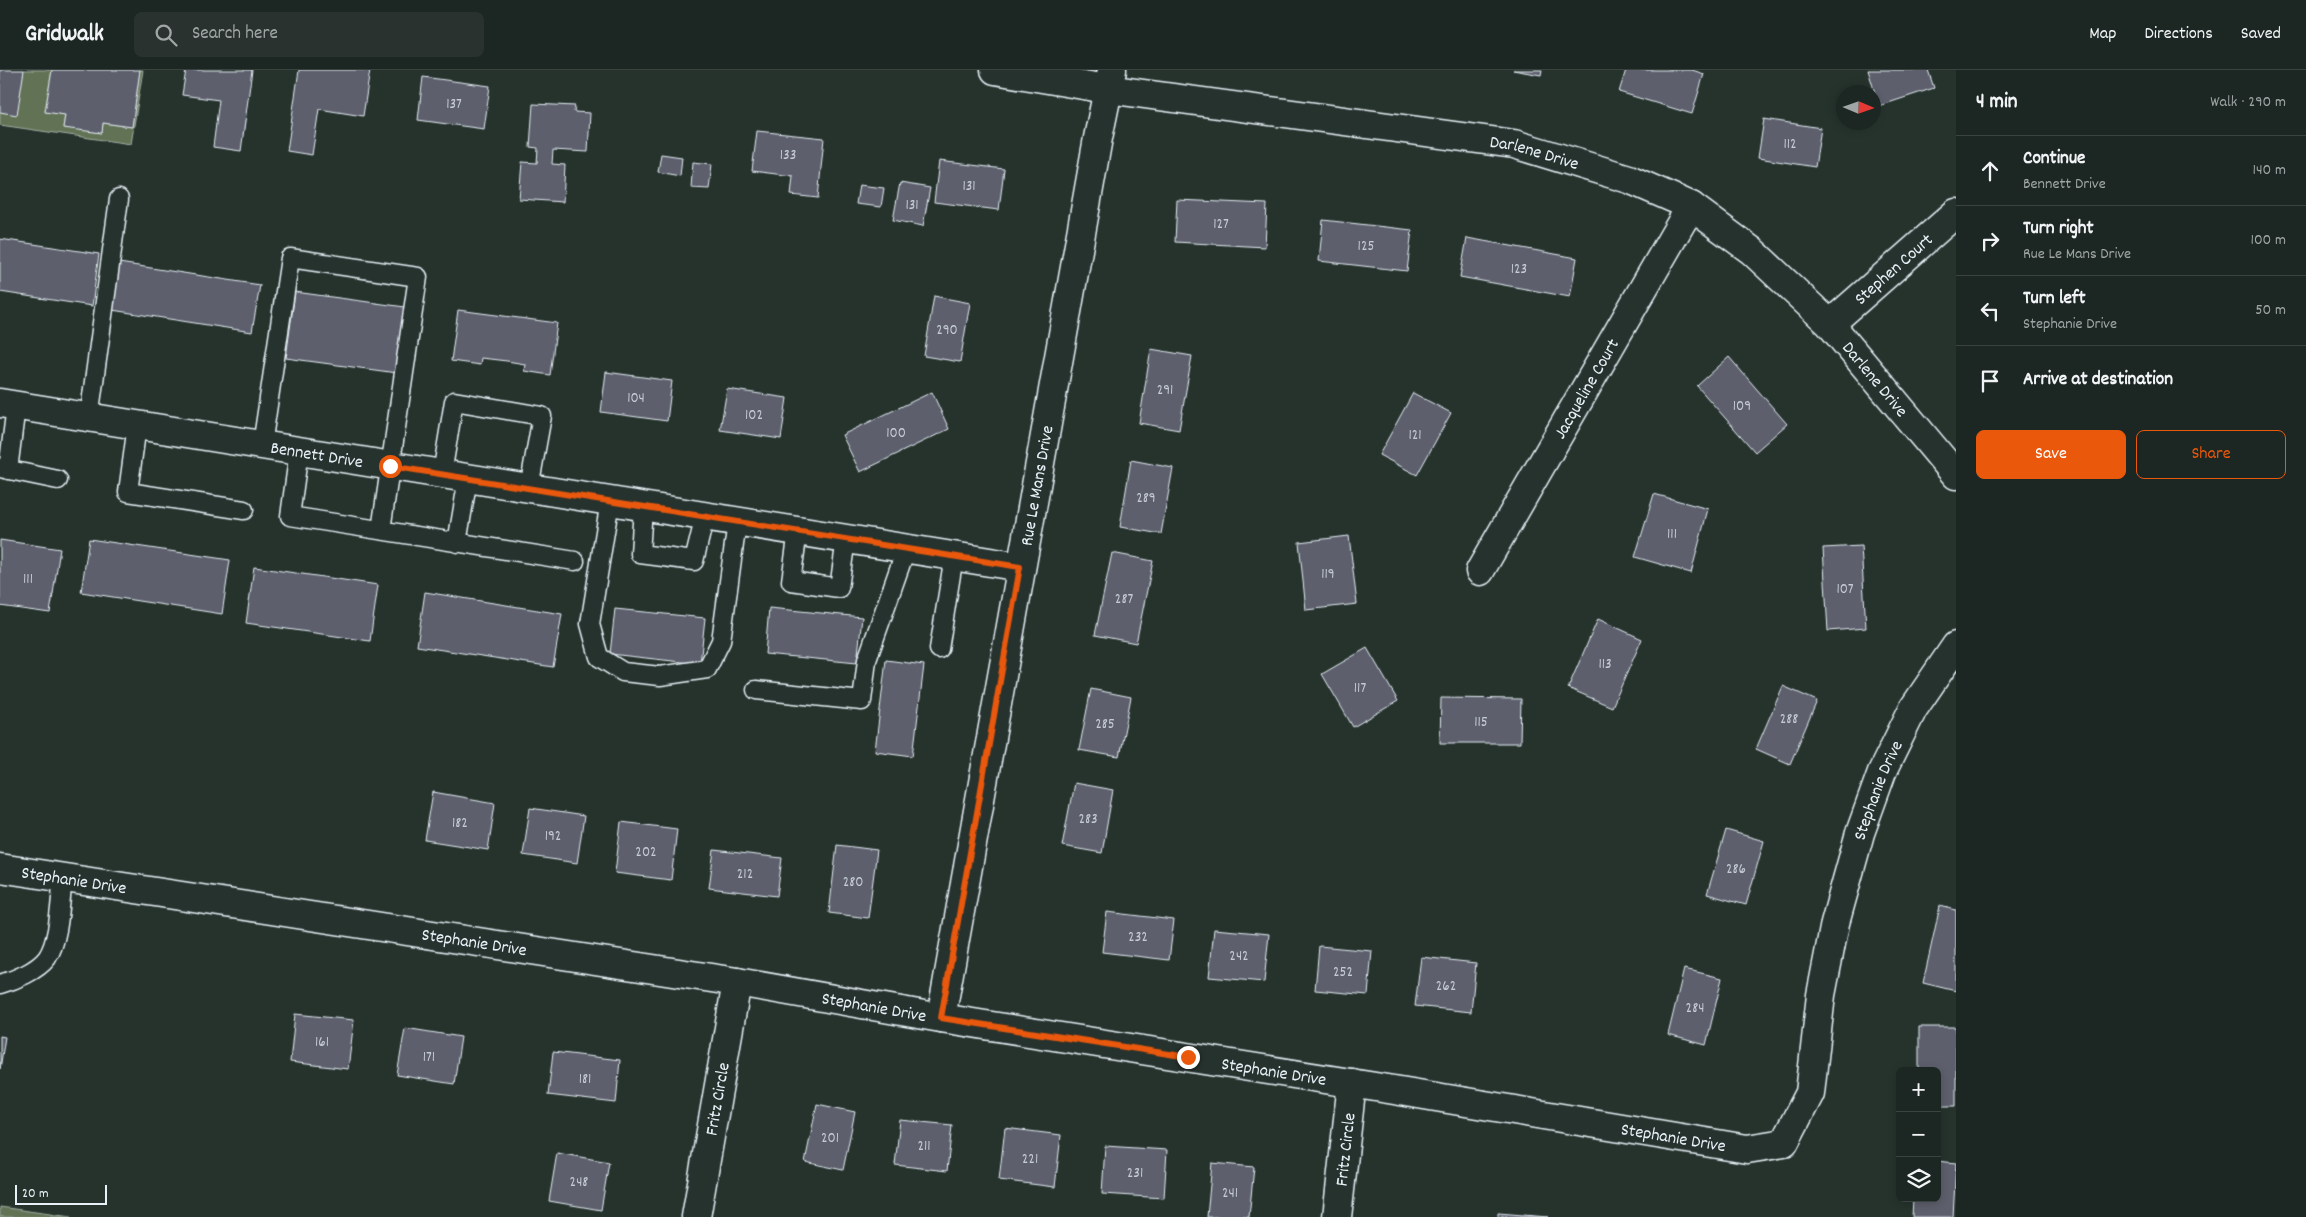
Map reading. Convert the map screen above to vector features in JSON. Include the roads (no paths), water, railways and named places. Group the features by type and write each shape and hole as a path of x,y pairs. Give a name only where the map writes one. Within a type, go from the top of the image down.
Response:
{"street":[{"name":"Darlene Drive","path":"995,70 1109,80 1514,144 1629,179 1691,206 1752,251 1830,324 1956,475"},
{"name":"Rue Le Mans Drive","path":"941,1018 1020,567 1109,80"},
{"name":"Jacqueline Court","path":"1480,571 1691,206"},
{"name":"Stephen Court","path":"1830,324 1956,213"},
{"name":"Bennett Drive","path":"8,405 1020,567"},
{"name":"Stephanie Drive","path":"0,868 737,982 941,1018 1352,1083 1747,1149 1784,1143 1810,1093 1821,995 1835,923 1860,833 1882,772 1913,709 1956,646"},
{"name":"Fritz Circle","path":"696,1217 737,982"},
{"name":"Fritz Circle","path":"1337,1217 1352,1083"}],"lane":[{"path":"89,418 119,199"},
{"path":"262,445 290,258 418,277 380,530"},
{"path":"457,542 454,401 542,416 530,488"},
{"path":"8,405 4,469 58,480"},
{"path":"136,425 128,492 244,510"},
{"path":"298,451 290,516 575,561"},
{"path":"610,502 590,624 599,657 623,672 660,676 707,669 721,641 737,522"},
{"path":"643,507 640,554 694,561 705,516"},
{"path":"798,531 791,581 839,588 846,539"},
{"path":"756,690 862,701 867,660 906,549"},
{"path":"939,649 954,556"},
{"path":"0,984 34,969 47,957 56,931 63,878"}]}
